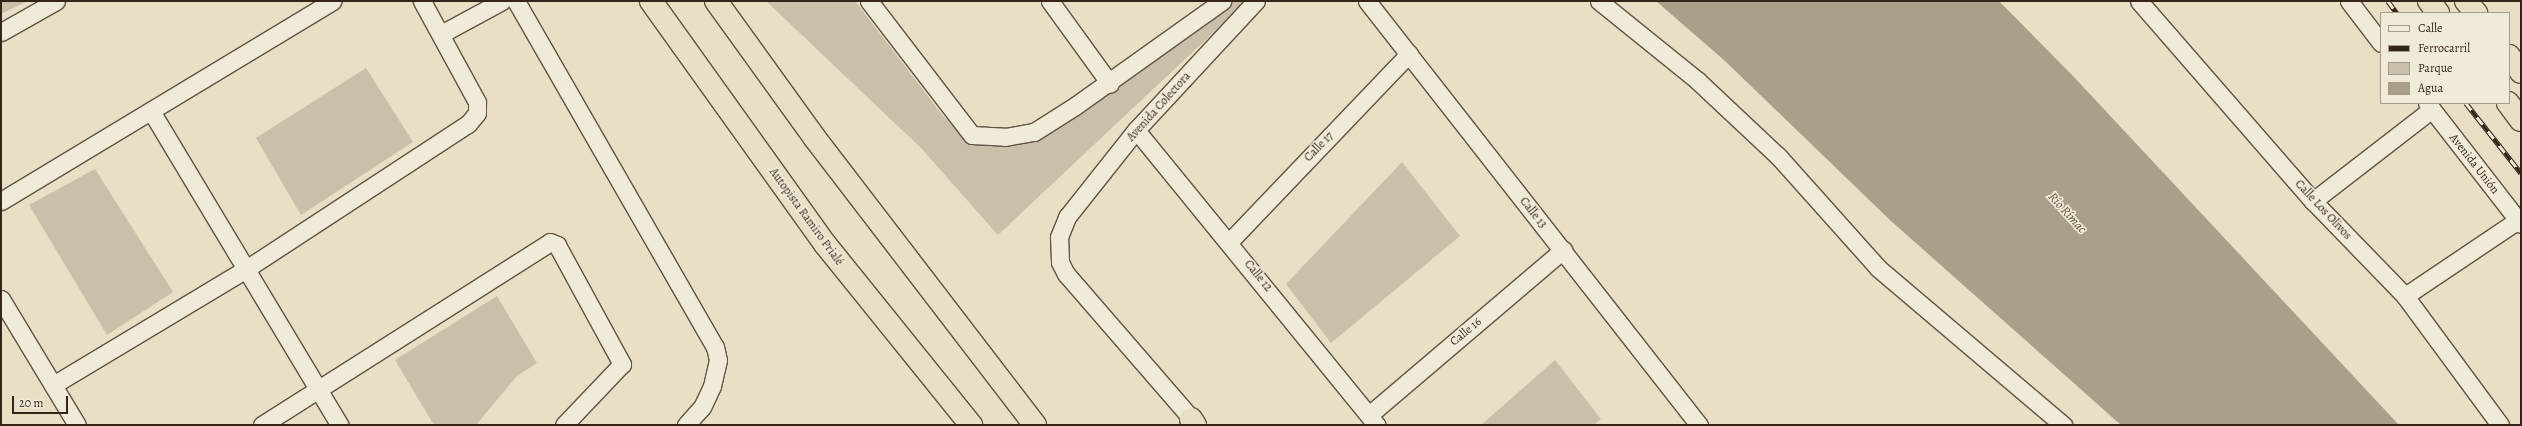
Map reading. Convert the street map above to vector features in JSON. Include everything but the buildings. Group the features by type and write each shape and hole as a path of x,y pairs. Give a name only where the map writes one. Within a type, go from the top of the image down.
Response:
{"highway":[{"name":"Autopista Ramiro Prialé","path":"651,1 825,244 971,425"},
{"path":"716,1 814,137 1035,425"},
{"path":"2429,1 2437,12"},
{"path":"2466,1 2475,12"},
{"path":"2510,57 2521,72"},
{"path":"2509,104 2521,120"}],"street":[{"path":"1,32 56,1"},
{"path":"1,201 332,1"},
{"path":"53,385 246,269 468,124 477,113 477,102 422,1"},
{"path":"441,34 502,1"},
{"path":"516,1 715,347 718,360 710,392 686,425"},
{"path":"869,1 972,135 1005,137 1034,132 1110,84 1222,1"},
{"path":"1050,1 1110,84"},
{"name":"Avenida Colectora","path":"1195,423 1066,274 1059,251 1067,217 1136,130 1256,1"},
{"name":"Calle 13","path":"1367,1 1699,425"},
{"path":"1599,1 1698,81 1778,156 1878,268 2063,425"},
{"name":"Calle Los Olivos","path":"2139,1 2313,201 2405,296 2500,425"},
{"path":"2349,1 2380,42"},
{"name":"Calle 17","path":"1230,241 1409,54"},
{"path":"2313,201 2430,106"},
{"name":"Avenida Unión","path":"2430,106 2519,222"},
{"path":"151,111 340,425"},
{"name":"Calle 12","path":"1136,130 1230,241 1373,420"},
{"path":"2405,296 2519,222"},
{"path":"262,425 550,242 556,245 622,364 564,425"},
{"name":"Calle 16","path":"1373,420 1563,250"},
{"path":"1,299 77,425"}],"green space":[{"path":"1,1 28,1 1,14"},
{"path":"766,1 855,1 943,116 970,142 1041,134 1234,1 1247,1 998,235 921,148"},
{"path":"366,68 413,142 301,215 256,138"},
{"path":"1402,162 1460,236 1331,343 1286,284"},
{"path":"95,169 173,292 107,335 29,205"},
{"path":"497,296 537,363 517,376 476,425 434,425 395,360"},
{"path":"1555,360 1601,419 1594,425 1481,425"}],"water":[{"name":"Río Rímac","path":"1656,1 1999,1 2073,76 2399,425 2121,425 1891,221 1725,61"}],"railway":[{"path":"2388,1 2396,12"},
{"path":"2467,104 2521,173"}]}
